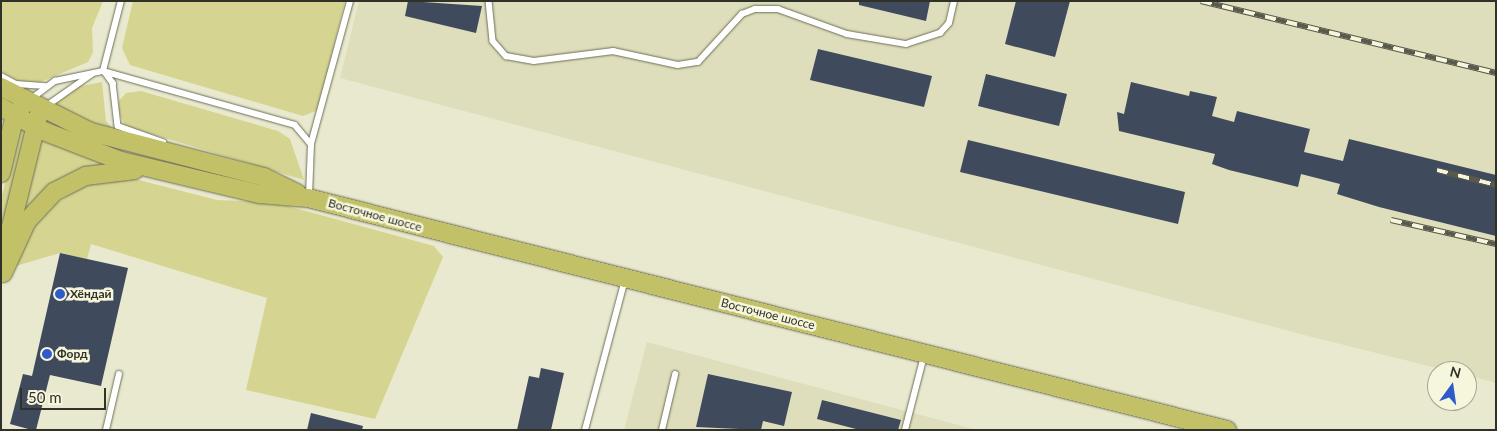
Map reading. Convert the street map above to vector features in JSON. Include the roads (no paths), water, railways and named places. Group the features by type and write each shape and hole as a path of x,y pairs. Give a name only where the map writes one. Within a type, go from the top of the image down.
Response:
{"main road":[{"name":"Восточное шоссе","path":"1,87 35,107 129,144 245,173 308,198 1228,430"},
{"path":"2,277 35,126 35,107 8,111"},
{"path":"8,111 35,126 95,152 164,171"},
{"path":"1,172 8,111"},
{"name":"Восточное шоссе","path":"164,171 260,194 308,198"},
{"path":"2,277 27,221 54,192 101,172 164,171"}],"lane":[{"path":"103,71 120,1"},
{"path":"308,198 311,144 350,1"},
{"path":"489,1 493,41 506,56 534,61 613,51 678,65 698,62 742,14 755,9 778,9 847,34 906,44 940,33 949,24 954,1"},
{"path":"103,71 113,82 118,126 245,173"},
{"path":"1,76 26,86 46,86 68,76 103,71 295,125 311,144"},
{"path":"35,107 94,72"},
{"path":"35,107 46,86"},
{"path":"585,430 626,278"},
{"path":"905,430 924,354"},
{"path":"106,430 119,374"},
{"path":"662,430 675,375"}],"railway":[{"path":"1201,1 1496,73"},
{"path":"1437,170 1496,185"},
{"path":"1391,220 1496,244"}],"place":[{"name":"Хёндай","path":"60,294"},
{"name":"Форд","path":"47,354"}]}
